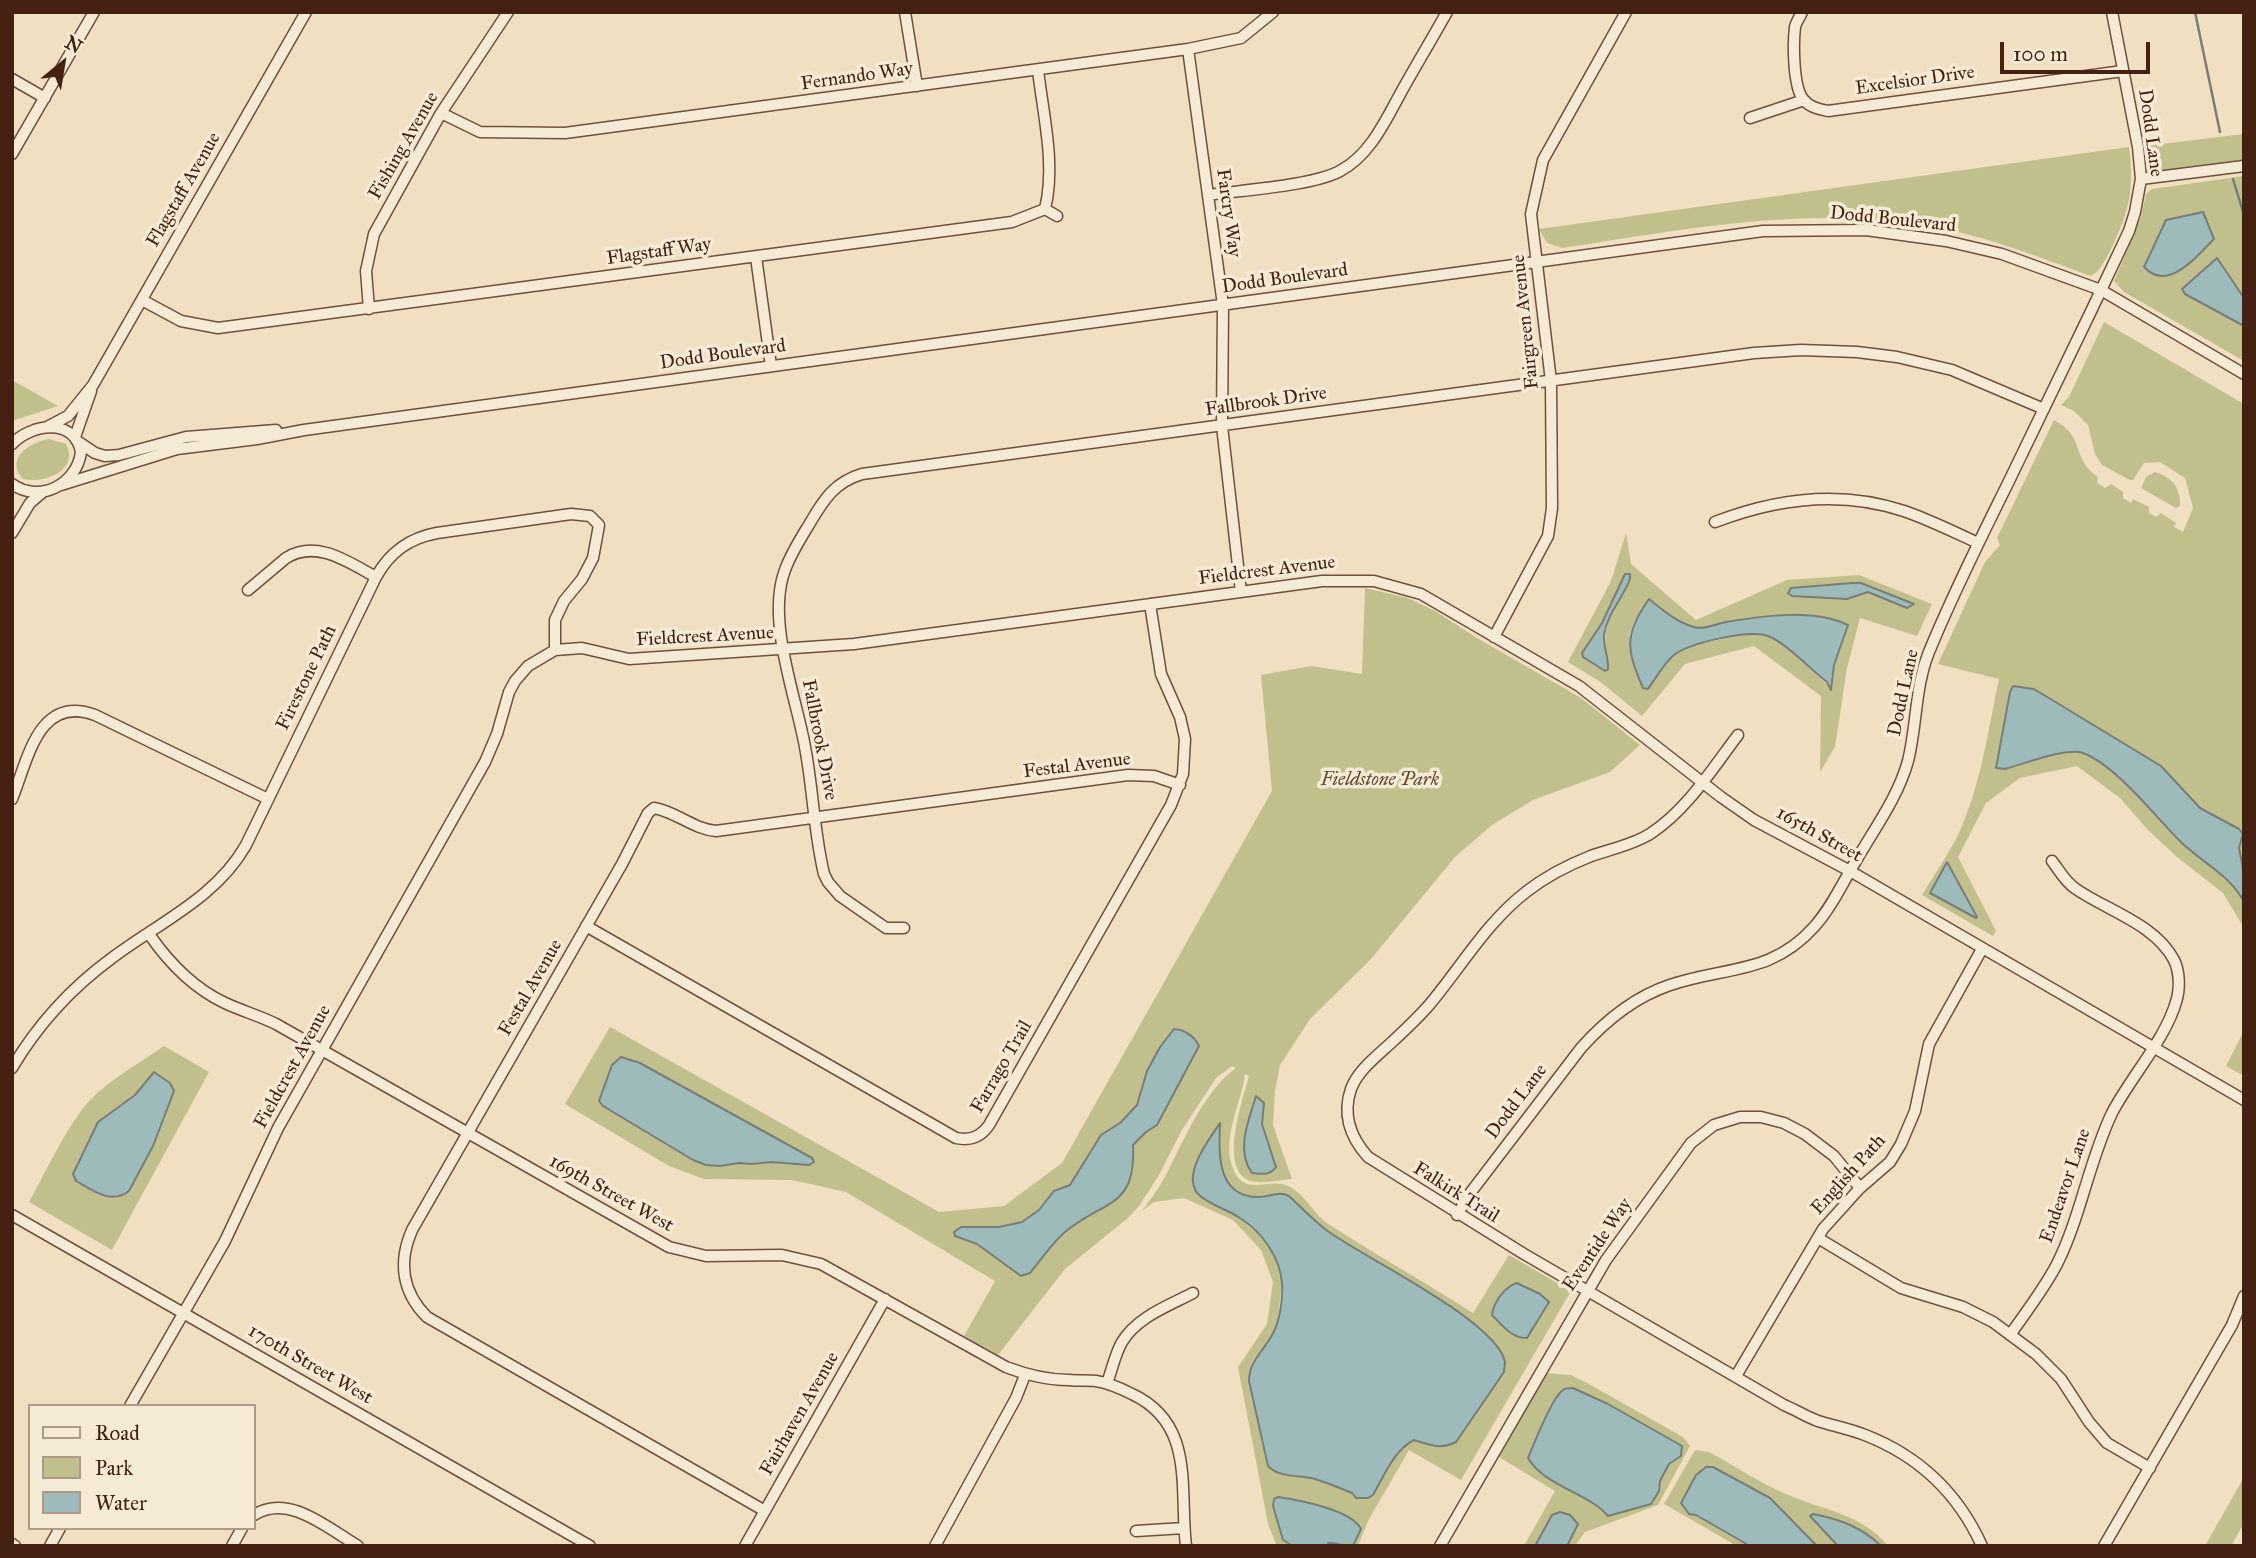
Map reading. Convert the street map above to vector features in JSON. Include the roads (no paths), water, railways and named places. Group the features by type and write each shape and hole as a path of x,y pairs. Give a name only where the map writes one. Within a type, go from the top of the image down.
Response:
{"street":[{"path":"12,154 94,12"},
{"name":"Flagstaff Avenue","path":"14,441 32,429 47,426 68,416 93,385 306,12"},
{"name":"Fishing Avenue","path":"369,309 366,271 374,234 441,113 508,12"},
{"path":"905,12 917,86"},
{"name":"Fernando Way","path":"441,113 480,132 565,133 1188,49 1241,38 1273,12"},
{"path":"1208,195 1325,177 1340,171 1358,158 1376,136 1447,12"},
{"name":"Fairgreen Avenue","path":"1494,636 1548,536 1552,508 1551,380 1531,214 1543,160 1626,12"},
{"path":"1750,118 1804,100 1798,90 1794,50 1796,24 1802,12"},
{"name":"Dodd Lane","path":"1457,1214 1581,1048 1601,1026 1626,1006 1653,991 1682,981 1752,967 1796,945 1828,910 1899,786 1908,762 1927,656 1978,543 2129,231 2135,212 2141,179 2138,146 2112,12"},
{"name":"Farcry Way","path":"1188,49 1223,305 1225,466 1241,592"},
{"path":"1038,70 1051,172 1045,209 1058,216"},
{"name":"Excelsior Drive","path":"1804,100 1813,107 1828,111 2123,71"},
{"path":"12,79 45,98"},
{"path":"2141,179 2244,166"},
{"name":"Flagstaff Way","path":"142,300 181,321 218,328 1012,222 1045,209"},
{"name":"Dodd Boulevard","path":"44,491 177,449 1763,231 1866,230 1946,241 2002,254 2101,290 2244,374"},
{"path":"756,257 771,366"},
{"name":"Fallbrook Drive","path":"904,928 887,928 833,889 828,882 822,866 804,740 784,650 779,597 785,569 822,502 838,484 850,478 862,474 1551,380 1754,353 1801,350 1897,357 1952,370 2044,409"},
{"name":"Flagstaff Avenue","path":"61,485 78,465 81,452 76,439 93,385"},
{"name":"Dodd Boulevard","path":"47,426 62,429 95,453 105,456 120,455 162,442 211,433 303,430"},
{"path":"13,487 31,492 44,491"},
{"path":"12,533 30,502 44,491"},
{"path":"1715,522 1769,504 1836,498 1902,510 1978,543"},
{"name":"Firestone Path","path":"12,1068 44,1021 73,990 115,956 201,897 227,873 242,852 376,577 394,553 410,541 426,535 571,514 590,516 599,525 596,547 582,579 558,611 553,629 555,650"},
{"path":"248,590 286,558 313,550 332,555 376,577"},
{"name":"Fieldcrest Avenue","path":"131,1404 225,1241 260,1163 322,1050 485,762 515,681 541,657 555,650 582,648 629,659 854,645 1339,579 1391,584"},
{"name":"165th Street","path":"1391,584 1422,594 1600,701 1754,820 1850,872 2244,1100"},
{"name":"Farrago Trail","path":"586,926 956,1138 972,1138 982,1133 989,1125 1180,785 1185,762 1183,727 1161,674 1150,604"},
{"path":"12,799 40,730 55,709 76,710 95,715 268,799"},
{"name":"Falkirk Trail","path":"1738,735 1675,814 1650,834 1626,846 1591,856 1558,871 1526,892 1496,920 1428,1006 1357,1078 1349,1098 1349,1126 1357,1145 1368,1157 1457,1214 1815,1420 1864,1435 1907,1455 1947,1489 1971,1521 1982,1546"},
{"name":"Festal Avenue","path":"765,1511 438,1324 417,1307 410,1296 403,1269 407,1243 648,813 654,808 673,814 699,828 716,831 1128,775 1154,776 1180,785"},
{"name":"Endeavor Lane","path":"2010,1335 2058,1262 2098,1145 2114,1110 2169,1019 2179,983 2176,964 2166,947 2149,932 2073,888 2052,861"},
{"name":"169th Street West","path":"149,933 168,960 208,994 261,1017 322,1050 669,1247 706,1256 763,1255 802,1258 839,1272 998,1363 1046,1379 1094,1380 1107,1383 1144,1400 1170,1429 1178,1444 1185,1489 1186,1546"},
{"name":"English Path","path":"1736,1376 1834,1214 1889,1162 1905,1137 1916,1111 1929,1044 1982,949"},
{"name":"Eventide Way","path":"1440,1546 1606,1259 1691,1143 1714,1125 1740,1117 1761,1116 1784,1123 1834,1156 1860,1188"},
{"name":"170th Street West","path":"12,1216 590,1546"},
{"path":"1818,1238 1901,1288 1963,1307 1993,1322 2036,1354 2061,1379 2089,1422 2108,1443 2150,1468"},
{"path":"1107,1383 1121,1344 1130,1331 1144,1319 1193,1293"},
{"path":"2104,1546 2232,1325 2244,1296"},
{"name":"Fairhaven Avenue","path":"745,1546 885,1299"},
{"path":"935,1546 1016,1398 1025,1374"},
{"path":"256,1514 268,1508 292,1508 358,1546"},
{"path":"1136,1531 1184,1528"},
{"path":"50,1546 59,1530"},
{"path":"232,1546 241,1530"}],"water":[{"path":"2203,212 2214,239 2191,262 2172,274 2163,276 2153,274 2144,267 2166,220"},
{"path":"2217,258 2244,298 2244,326 2185,294 2182,289"},
{"path":"1625,574 1630,574 1630,579 1608,620 1604,635 1608,665 1605,671 1583,657 1582,653 1602,623"},
{"path":"1861,583 1914,604 1907,608 1868,592 1847,599 1792,596 1788,593 1791,588"},
{"path":"1649,599 1676,619 1698,628 1788,615 1819,617 1848,625 1834,665 1831,690 1827,682 1790,650 1775,639 1759,634 1720,638 1682,650 1667,662 1648,689 1643,688 1633,663 1630,642 1635,622"},
{"path":"2013,686 2034,689 2161,766 2200,808 2239,829 2243,834 2239,848 2244,874 2244,902 2232,884 2182,843 2136,793 2096,760 2083,753 2066,752 2005,769 1996,768"},
{"path":"1947,862 1977,917 1976,918 1930,893"},
{"path":"1174,1029 1189,1034 1199,1046 1157,1125 1133,1145 1133,1166 1129,1181 1115,1200 1065,1232 1030,1273 1021,1276 977,1244 955,1236 954,1232 961,1227 999,1227 1022,1222 1039,1210 1054,1191 1070,1185 1101,1135 1120,1123 1137,1105 1147,1071"},
{"path":"621,1057 640,1063 812,1158 814,1162 809,1165 771,1162 720,1166 693,1160 603,1106 599,1101 612,1065"},
{"path":"154,1072 170,1083 174,1091 153,1146 129,1191 115,1197 102,1195 76,1181 73,1174 98,1122 135,1095"},
{"path":"1256,1096 1264,1103 1262,1124 1276,1167 1266,1174 1252,1173 1244,1155 1247,1125"},
{"path":"1220,1123 1220,1159 1227,1181 1234,1189 1244,1195 1257,1197 1281,1194 1289,1196 1329,1232 1428,1291 1479,1328 1497,1346 1505,1362 1504,1372 1456,1442 1440,1446 1414,1440 1407,1444 1395,1457 1373,1495 1368,1498 1356,1498 1352,1493 1329,1484 1284,1474 1268,1466 1249,1381 1254,1362 1277,1324 1281,1303 1281,1273 1274,1255 1256,1230 1230,1212 1202,1198 1194,1188 1193,1175 1197,1161"},
{"path":"1517,1283 1540,1294 1549,1302 1527,1338 1512,1334 1492,1315 1500,1296"},
{"path":"1573,1388 1608,1404 1682,1446 1681,1456 1669,1464 1651,1504 1608,1516 1590,1501 1545,1476 1528,1458 1553,1403 1563,1390"},
{"path":"1706,1467 1713,1467 1770,1498 1817,1546 1750,1546 1696,1515 1689,1514 1681,1503 1696,1475"},
{"path":"1278,1497 1324,1507 1347,1516 1361,1529 1353,1546 1328,1543 1328,1546 1293,1546 1283,1540 1273,1506 1274,1499"},
{"path":"1560,1512 1570,1515 1578,1524 1567,1546 1535,1546 1552,1515"},
{"path":"1813,1514 1850,1525 1881,1546 1838,1546 1810,1516"}],"waterway":[{"path":"2195,12 2220,132"},
{"path":"2233,179 2244,215"}],"park label":[{"name":"Fieldstone Park","path":"1380,780"}]}
